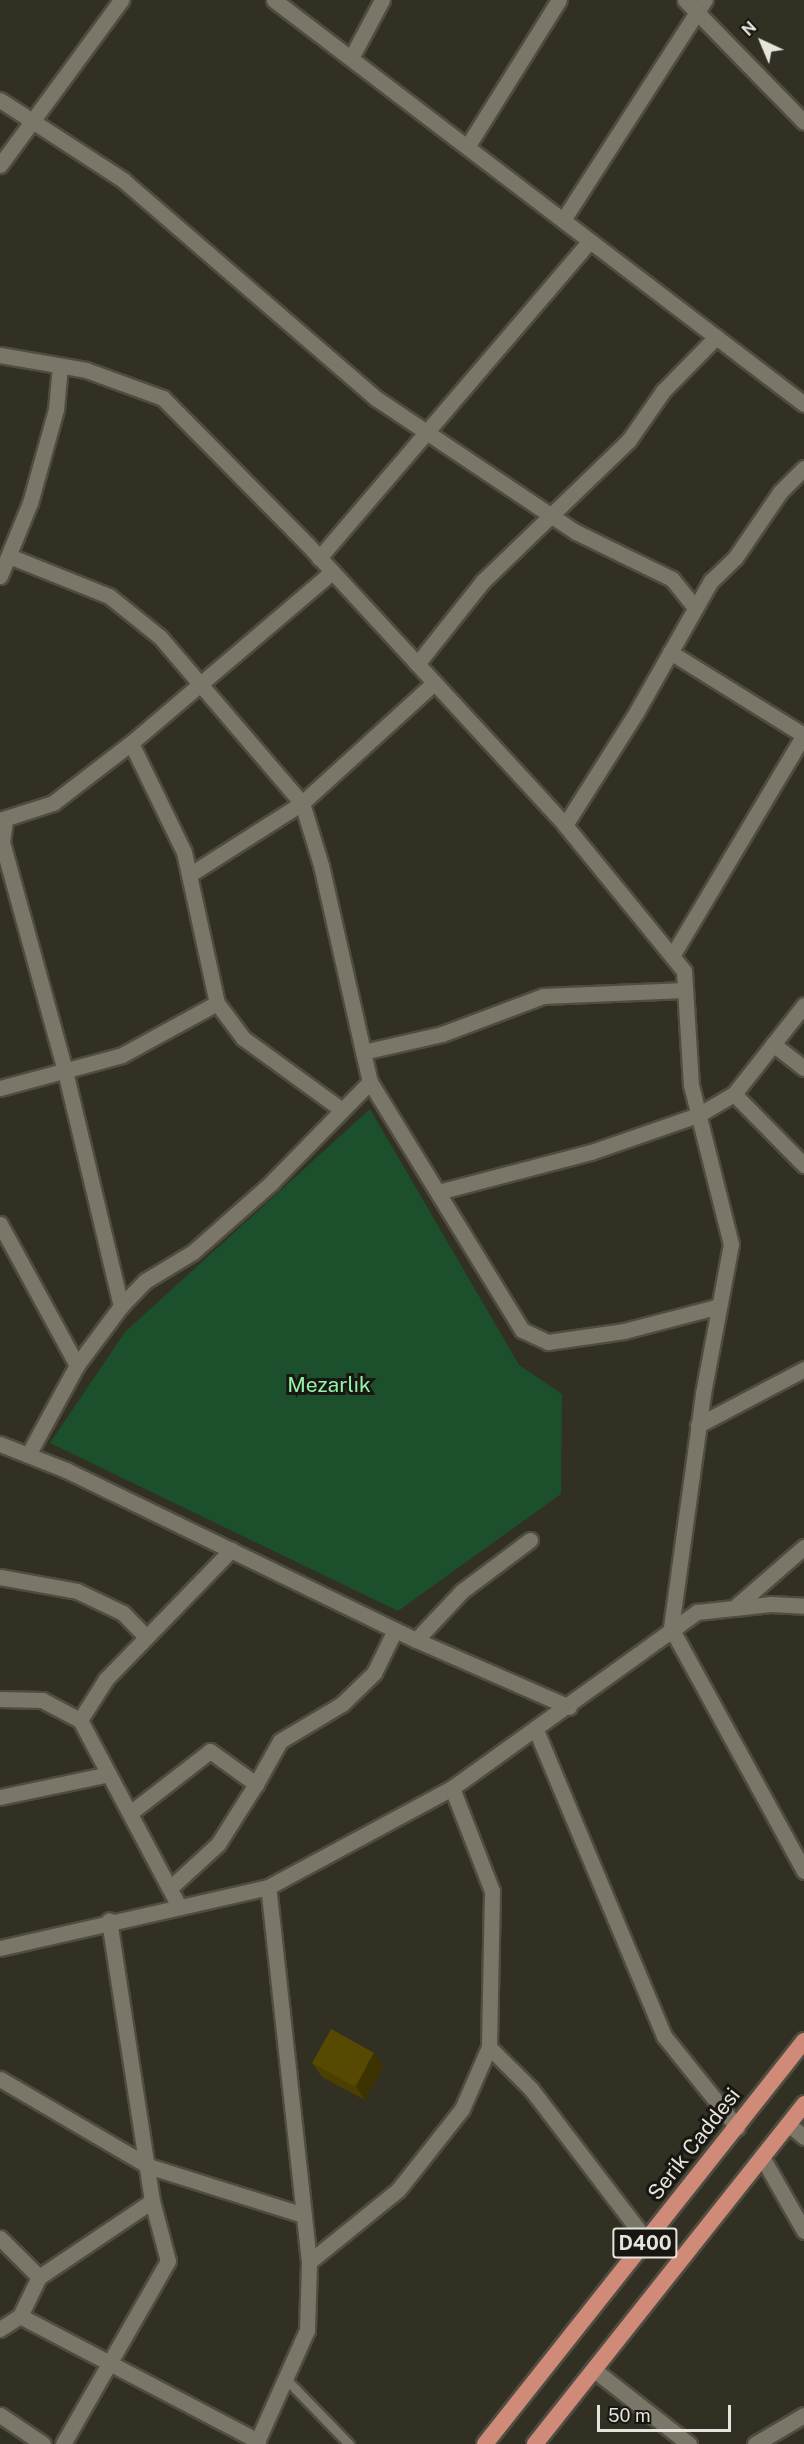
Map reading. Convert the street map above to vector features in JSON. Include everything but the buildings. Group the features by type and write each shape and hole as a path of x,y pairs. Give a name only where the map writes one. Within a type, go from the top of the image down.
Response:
{"highway":[{"name":"Serik Caddesi","path":"484,2444 804,2041"},
{"name":"D400","path":"535,2444 804,2104"}],"street":[{"path":"0,165 121,0"},
{"path":"274,0 804,404"},
{"path":"351,58 382,0"},
{"path":"467,147 559,0"},
{"path":"685,0 702,6 804,122"},
{"path":"563,220 702,6"},
{"path":"0,100 123,180 377,399 576,532 672,579 694,606"},
{"path":"319,558 429,433 590,241"},
{"path":"417,664 483,581 629,440 663,391 716,337"},
{"path":"0,355 86,370 163,399 319,558 565,825 684,971 691,1085 731,1244 699,1425 671,1628 804,1870"},
{"path":"0,576 30,503 56,409 60,366"},
{"path":"565,825 637,711 694,606 711,581 735,558 780,492 804,468"},
{"path":"9,556 109,596 160,637 302,803 321,865 370,1082 522,1330 548,1342 624,1331 719,1306"},
{"path":"121,1306 65,1071 2,842 2,820 53,803 131,743 332,572"},
{"path":"670,652 804,735 672,956"},
{"path":"189,875 302,803 434,683"},
{"path":"131,743 184,852 217,1004 243,1038 342,1110"},
{"path":"363,1052 442,1034 543,996 685,990"},
{"path":"0,1088 122,1055 217,1004"},
{"path":"438,1192 591,1152 699,1115 734,1094 804,1005"},
{"path":"773,1044 804,1068"},
{"path":"28,1455 77,1365 121,1306 145,1281 194,1252 272,1182 370,1082"},
{"path":"734,1094 804,1166"},
{"path":"0,1226 77,1365"},
{"path":"699,1425 804,1369"},
{"path":"0,1444 231,1550 416,1640 569,1707"},
{"path":"416,1640 462,1591 530,1540"},
{"path":"734,1608 804,1547"},
{"path":"80,1720 106,1679 231,1550"},
{"path":"0,1577 77,1591 123,1613 146,1637"},
{"path":"0,1948 178,1904 268,1887 452,1788 569,1707 671,1628 697,1612 771,1604 804,1606"},
{"path":"170,1888 218,1844 280,1741 342,1704 374,1673 395,1630"},
{"path":"0,1699 42,1700 80,1720 178,1904"},
{"path":"536,1730 664,2036 737,2127"},
{"path":"130,1813 210,1751 256,1784"},
{"path":"0,1797 109,1774"},
{"path":"309,2262 398,2190 462,2109 489,2047 492,1891 452,1788"},
{"path":"20,2316 257,2442 307,2330 309,2262 268,1887"},
{"path":"63,2444 168,2260 152,2201 109,1920"},
{"path":"489,2047 531,2089 646,2241"},
{"path":"0,2079 148,2166 303,2215"},
{"path":"788,2124 804,2137"},
{"path":"762,2157 804,2231"},
{"path":"0,2329 20,2316 39,2277 152,2201"},
{"path":"0,2238 39,2277"},
{"path":"593,2369 689,2444"},
{"path":"0,2415 43,2444"},
{"path":"755,2444 804,2415"}],"lane":[{"path":"285,2378 349,2444"}],"green space":[{"name":"Mezarlık","path":"370,1109 519,1365 562,1394 561,1494 398,1611 50,1443 125,1332"}]}
